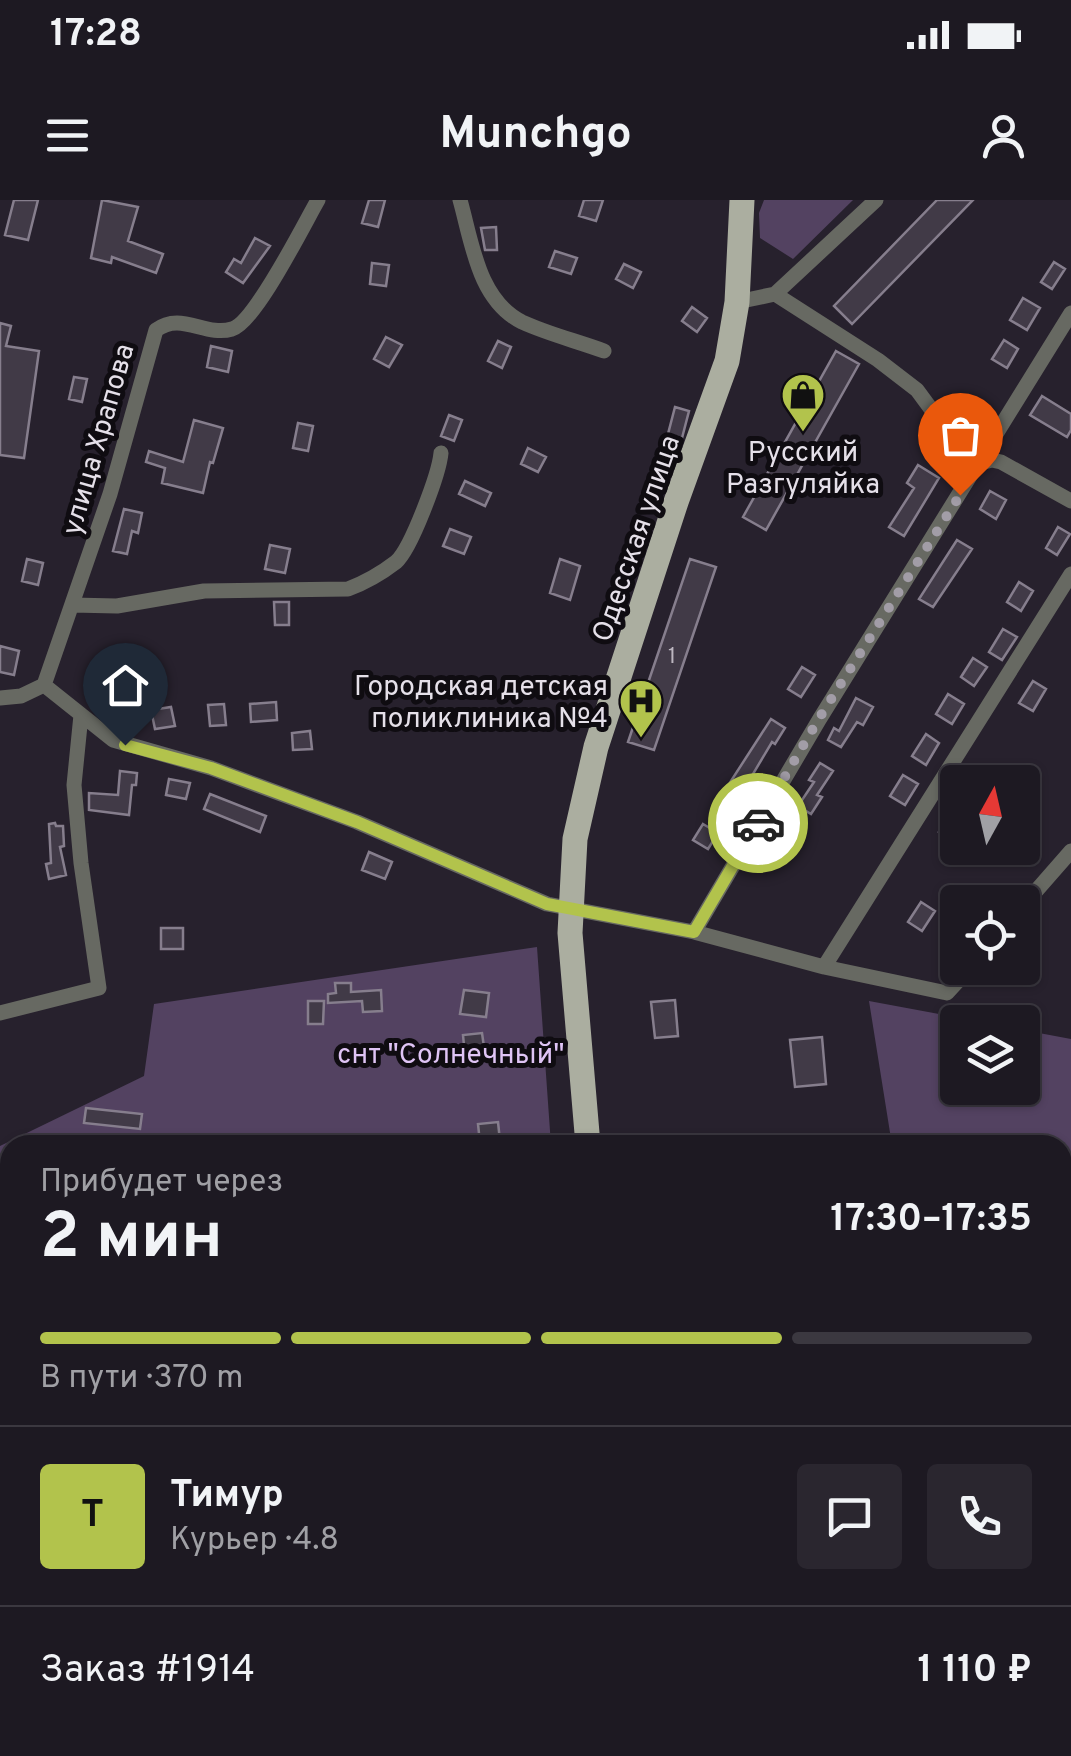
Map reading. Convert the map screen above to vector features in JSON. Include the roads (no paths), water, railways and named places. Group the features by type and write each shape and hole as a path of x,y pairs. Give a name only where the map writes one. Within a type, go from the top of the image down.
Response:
{"main road":[{"name":"Одесская улица","path":"587,1135 570,911 575,838 596,747 727,361 736,302 742,200"}],"street":[{"name":"улица Храпова","path":"44,685 110,494 156,330 168,322 225,330 240,325 270,285 318,200"},
{"path":"460,200 483,280 503,308 521,321 604,351"},
{"path":"736,302 775,294 876,200"},
{"path":"775,294 878,360 917,390 945,428 980,463"},
{"path":"694,932 818,720 1071,313"},
{"path":"72,605 117,606 204,591 358,585 402,555 433,487 442,453"},
{"path":"980,463 1001,462 1071,501"},
{"path":"824,967 1071,574"},
{"path":"0,698 20,696 44,685 113,740 211,768 357,822 456,867 570,911 694,932 824,967 948,994 956,985"},
{"path":"0,1013 100,988 74,785 81,715"},
{"path":"1040,886 1071,851"}],"place":[{"name":"Русский Разгуляйка","path":"803,433"},
{"name":"Городская детская поликлиника №4","path":"641,739"}],"park label":[{"name":"снт \"Солнечный\"","path":"451,1053"}]}
